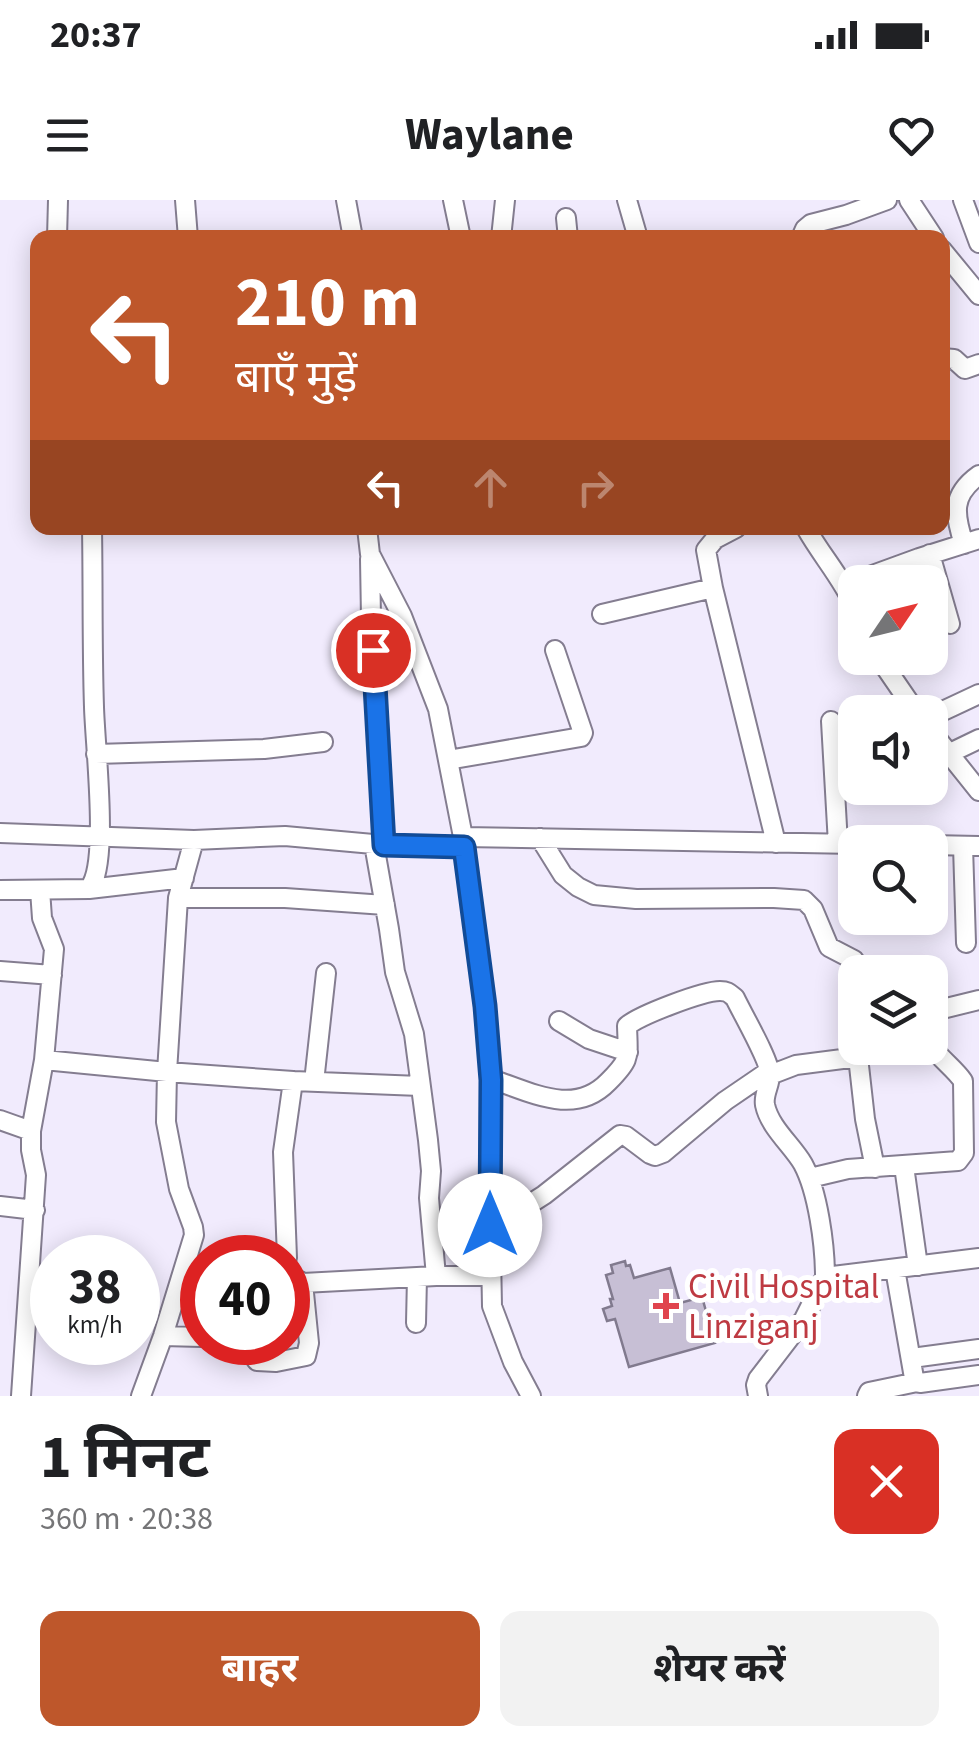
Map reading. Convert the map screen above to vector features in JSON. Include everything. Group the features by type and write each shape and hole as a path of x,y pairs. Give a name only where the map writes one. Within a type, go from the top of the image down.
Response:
{"street":[{"path":"57,230 58,200"},
{"path":"185,200 187,230"},
{"path":"346,200 352,230"},
{"path":"453,200 459,230"},
{"path":"502,230 504,200"},
{"path":"627,200 636,230"},
{"path":"805,230 812,224 887,200"},
{"path":"909,200 926,230"},
{"path":"963,200 979,243"},
{"path":"950,264 979,295"},
{"path":"950,358 965,370 979,364"},
{"path":"900,565 971,541 956,517 958,496 979,475"},
{"path":"92,535 100,838 92,884"},
{"path":"368,535 379,844 385,905 394,972 414,1034 431,1171 426,1277 416,1323"},
{"path":"721,535 706,550 776,842"},
{"path":"810,535 838,575"},
{"path":"370,548 402,616 438,709 464,842 491,1080 492,1306 531,1396"},
{"path":"930,554 950,624"},
{"path":"602,614 713,588"},
{"path":"448,760 580,737 581,725 555,650"},
{"path":"948,709 979,694"},
{"path":"831,720 845,825"},
{"path":"950,754 979,738"},
{"path":"96,754 264,749 323,742"},
{"path":"948,752 979,791"},
{"path":"0,833 194,840 285,836 379,844 540,838 838,844"},
{"path":"540,838 563,875 594,895 804,900 813,909 828,947 844,955"},
{"path":"141,1396 194,1236 167,1130 167,1072 178,898 194,840"},
{"path":"966,944 971,846"},
{"path":"0,890 90,890 184,878"},
{"path":"21,1396 36,1180 31,1131 44,1060 54,949 42,918 40,890"},
{"path":"178,898 285,898 385,905"},
{"path":"0,971 52,975"},
{"path":"314,1082 326,973"},
{"path":"491,1080 554,1100 580,1100 602,1088 625,1065 627,1026 631,1022 720,991 735,998 770,1073 764,1098 766,1110 810,1178 825,1277 804,1319 758,1378 758,1396"},
{"path":"948,1008 979,1000"},
{"path":"560,1021 589,1039 628,1052"},
{"path":"490,1225 544,1194 620,1135 655,1156 724,1100 770,1073 838,1056"},
{"path":"44,1060 292,1081 420,1086"},
{"path":"858,1065 875,1168"},
{"path":"810,1178 832,1172 958,1161 964,1154 963,1082 947,1065"},
{"path":"287,1235 284,1152 292,1081"},
{"path":"0,1120 31,1131"},
{"path":"904,1166 918,1266"},
{"path":"0,1206 34,1210"},
{"path":"825,1277 979,1258"},
{"path":"895,1269 917,1382"},
{"path":"310,1277 492,1276"},
{"path":"163,1336 180,1336"},
{"path":"912,1358 979,1350"},
{"path":"867,1396 869,1392 917,1382 979,1375"}],"building":[{"path":"625,1261 634,1278 670,1268 680,1303 702,1297 715,1343 629,1367 615,1319 607,1321 603,1309 612,1306 613,1299 606,1275 613,1273 611,1265"}],"place":[{"name":"Civil Hospital Linziganj","path":"666,1306"}],"route":[{"path":"373,650 384,845 464,847 491,1080 490,1225"}]}
